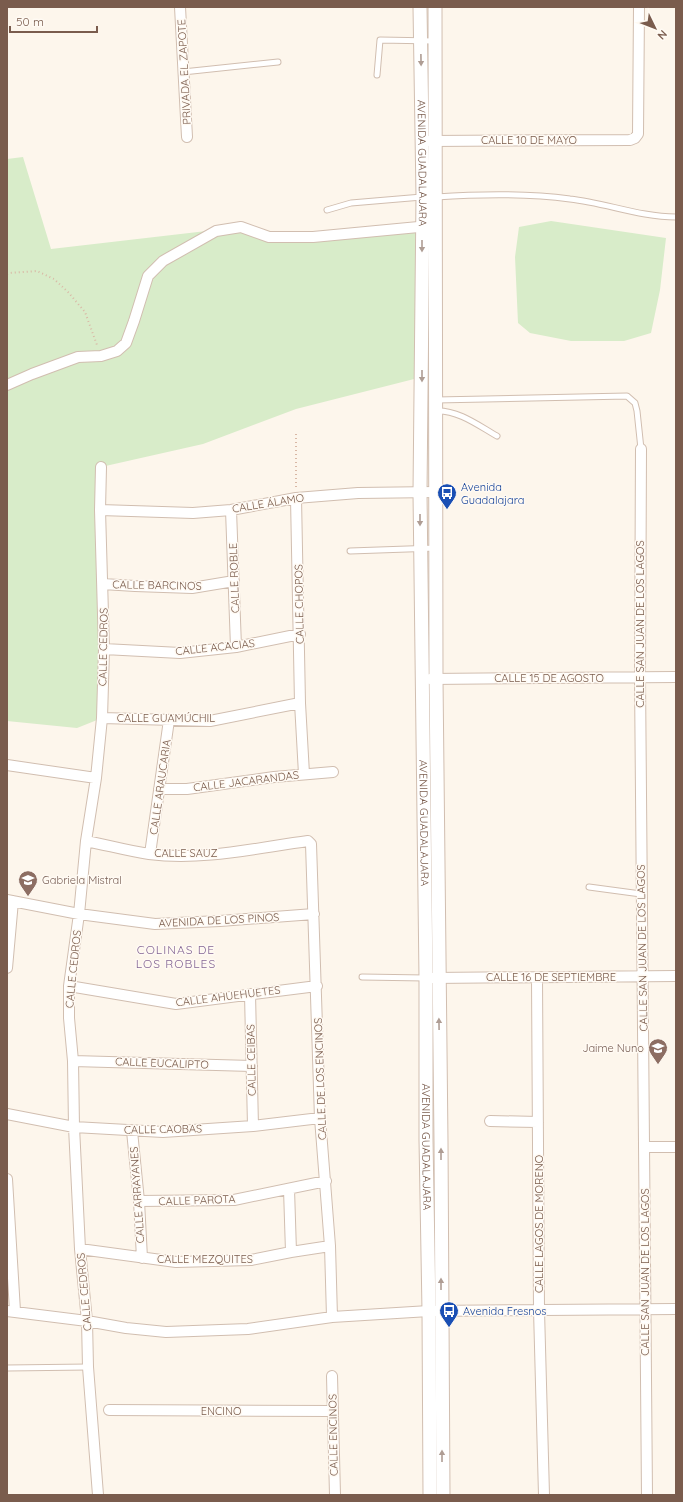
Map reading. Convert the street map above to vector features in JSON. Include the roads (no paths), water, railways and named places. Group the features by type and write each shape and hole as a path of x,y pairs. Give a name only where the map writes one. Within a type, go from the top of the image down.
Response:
{"street":[{"name":"PRIVADA EL ZAPOTE","path":"180,7 187,137"},
{"name":"AVENIDA GUADALAJARA","path":"420,7 420,41 429,141"},
{"name":"AVENIDA GUADALAJARA","path":"435,7 435,41 429,141 429,197 435,225 437,548 436,679 439,871 432,978 426,1140 443,1495"},
{"name":"CALLE 10 DE MAYO","path":"429,141 630,140 635,138 638,134 639,7"},
{"name":"AVENIDA GUADALAJARA","path":"429,197 422,226 420,548 425,870 432,978"},
{"path":"7,385 78,357 101,356 117,351 126,343 148,276 163,261 216,231 241,227 269,237 313,237 435,225"},
{"name":"CALLE SAN JUAN DE LOS LAGOS","path":"641,449 641,894 647,1495"},
{"name":"CALLE CEDROS","path":"98,1495 80,1249 74,1127 73,1060 69,1018 69,986 79,914 86,841 96,778 102,718 104,648 100,510 101,467"},
{"name":"CALLE ÁLAMO","path":"100,510 182,513 231,510 296,498 358,493 436,492"},
{"name":"CALLE CHOPOS","path":"296,498 300,634 300,703 304,774"},
{"name":"CALLE ROBLE","path":"231,510 236,647"},
{"name":"CALLE BARCINOS","path":"103,584 192,588 234,581"},
{"path":"421,583 436,584"},
{"name":"CALLE ACACIAS","path":"104,648 180,653 236,647 300,634"},
{"name":"CALLE 15 DE AGOSTO","path":"422,680 676,677"},
{"name":"CALLE GUAMÚCHIL","path":"102,718 210,721 300,703"},
{"name":"CALLE ARAUCARIA","path":"150,854 169,720"},
{"path":"7,765 96,778"},
{"name":"CALLE JACARANDAS","path":"159,788 187,789 304,774 333,772"},
{"path":"423,775 437,775"},
{"name":"CALLE SAUZ","path":"86,841 150,854 212,855 309,842"},
{"name":"CALLE DE LOS ENCINOS","path":"309,842 311,844 314,914 320,1118 330,1246 332,1317"},
{"path":"425,870 439,871"},
{"path":"7,968 10,900"},
{"name":"AVENIDA DE LOS PINOS","path":"10,900 79,914 145,924 166,924 314,914"},
{"name":"CALLE 16 DE SEPTIEMBRE","path":"432,978 676,976"},
{"name":"CALLE LAGOS DE MORENO","path":"537,978 539,1310 544,1495"},
{"name":"CALLE AHUEHUETES","path":"69,986 176,1004 316,986"},
{"name":"CALLE CEIBAS","path":"250,994 253,1126"},
{"name":"CALLE EUCALIPTO","path":"73,1060 252,1066"},
{"name":"CALLE CAOBAS","path":"7,1114 74,1127 163,1132 253,1126 320,1118"},
{"path":"490,1121 538,1122"},
{"name":"CALLE ARRAYANES","path":"132,1131 139,1201 142,1258"},
{"path":"644,1147 676,1147"},
{"path":"7,1179 11,1311 126,1328 166,1332 248,1329 332,1317 435,1311 676,1309"},
{"name":"CALLE PAROTA","path":"139,1201 234,1200 326,1181"},
{"path":"289,1189 291,1252"},
{"name":"CALLE MEZQUITES","path":"80,1249 176,1262 251,1260 330,1246"},
{"name":"AVENIDA GUADALAJARA","path":"430,1495 435,1311"},
{"name":"CALLE ENCINOS","path":"332,1376 335,1495"},
{"name":"ENCINO","path":"109,1410 332,1411"}],"lane":[{"path":"377,75 380,40 435,41"},
{"path":"183,72 278,62"},
{"path":"327,210 351,203 429,197 507,195 571,199 641,214 676,217"},
{"path":"435,406 627,396 635,403 638,411 641,449"},
{"path":"435,406 444,411 468,419 497,436"},
{"path":"350,552 437,548"},
{"path":"589,887 641,894"},
{"path":"362,977 432,978"},
{"path":"7,1368 88,1367"}],"place":[{"name":"Avenida Guadalajara","path":"447,510"},
{"name":"Gabriela Mistral","path":"28,897"},
{"name":"Jaime Nuno","path":"658,1065"},
{"name":"Avenida Fresnos","path":"449,1328"}],"district":[{"name":"COLINAS DE LOS ROBLES","path":"176,957"}]}
